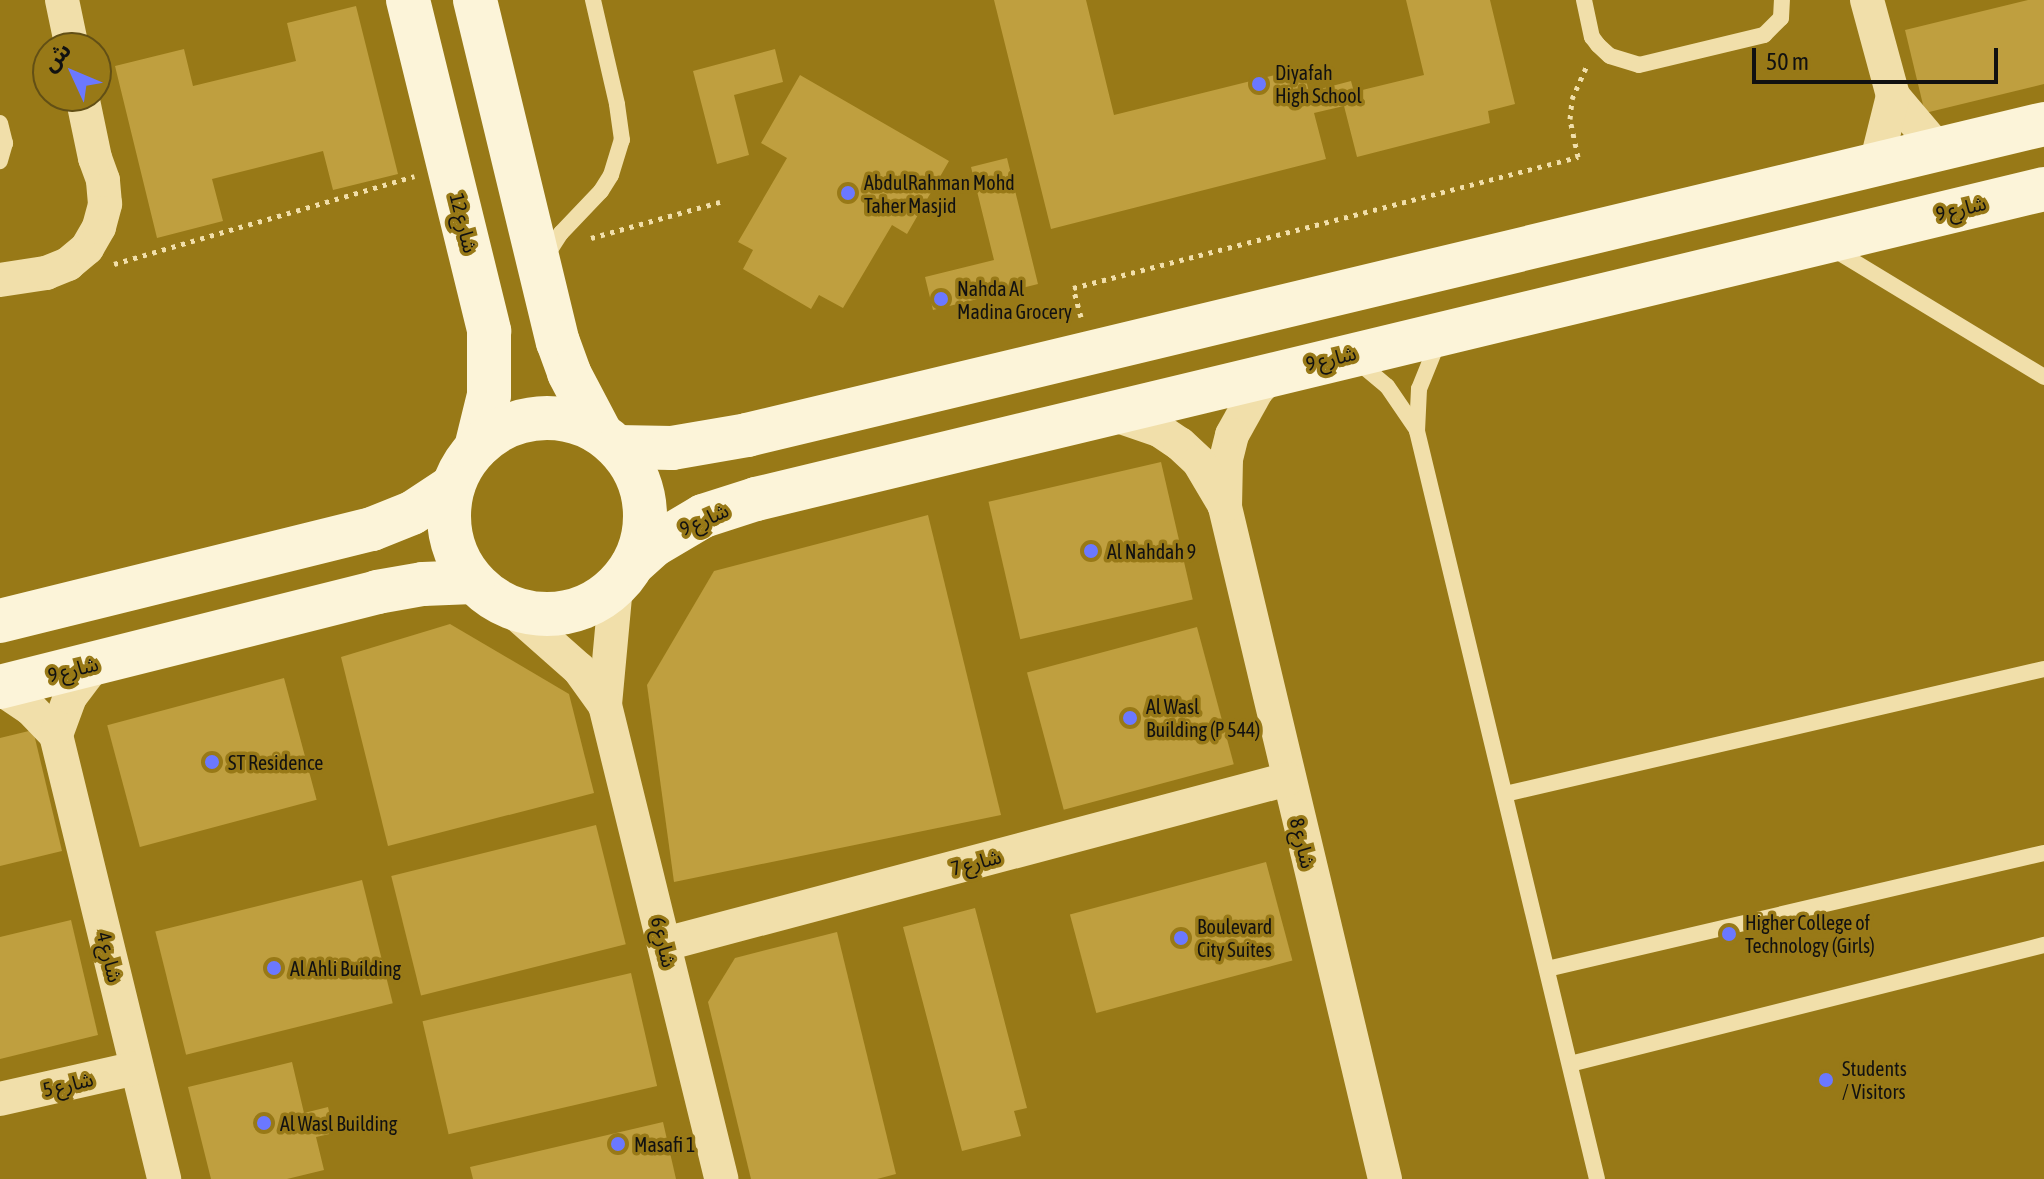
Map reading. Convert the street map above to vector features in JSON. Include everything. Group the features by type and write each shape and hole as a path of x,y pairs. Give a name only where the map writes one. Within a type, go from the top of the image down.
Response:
{"street":[{"path":"62,0 69,32"},
{"name":"شارع 12","path":"408,0 489,331 489,395 476,448"},
{"path":"475,0 545,258 569,373 609,440 633,467 642,490 645,515 642,541 624,575 584,607 547,615 510,608 473,582 455,554 448,520 453,486 476,448 497,431 522,420 562,419 609,440 672,448 710,443 2044,124"},
{"path":"1867,0 1893,96 1938,149"},
{"path":"1876,164 1893,96"},
{"path":"11,278 46,273 68,264 87,248 99,227 105,204 103,180 85,112"},
{"path":"11,278 46,259 82,215 93,187 95,158"},
{"name":"شارع 9","path":"624,575 678,530 729,507 1348,354 2044,189"},
{"name":"شارع 8","path":"1275,372 1257,390 1232,435 1226,459 1225,507 1385,1179"},
{"name":"شارع 8","path":"1109,413 1146,424 1180,444 1199,462 1225,507"},
{"path":"0,621 372,529 412,513 453,486"},
{"name":"شارع 6","path":"605,705 624,575"},
{"name":"شارع 9","path":"0,687 377,592 423,584 473,582"},
{"name":"شارع 6","path":"510,608 579,669 605,705 721,1179"},
{"path":"0,687 30,708 56,735 70,697 95,664"},
{"name":"شارع 4","path":"56,735 164,1179"},
{"name":"شارع 7","path":"665,944 1288,779"},
{"name":"شارع 5","path":"0,1099 137,1068"}],"lane":[{"path":"545,258 601,191 611,175 622,140 619,113 593,0"},
{"path":"1584,0 1592,37 1598,45 1610,56 1639,65 1764,35 1781,18 1782,0"},
{"path":"0,123 5,143 0,161"},
{"path":"1821,242 2044,377"},
{"path":"1445,331 1425,368 1419,389 1417,431 1597,1179"},
{"path":"1348,354 1387,386 1417,431"},
{"path":"1505,794 2044,669"},
{"path":"1547,969 2044,853"},
{"path":"1570,1064 2044,945"}],"path":[{"path":"1089,351 1073,288 1578,157 1571,138 1572,99 1598,45"},
{"path":"87,248 117,266 449,165"},
{"path":"545,258 720,202"}],"building":[{"path":"994,0 1086,0 1114,115 1303,68 1309,92 1351,81 1354,92 1424,75 1406,0 1490,0 1515,104 1488,111 1490,123 1357,157 1344,106 1314,113 1326,159 1051,229"},
{"path":"2028,0 2044,0 2044,84 1925,113 1905,30"},
{"path":"356,6 398,174 333,190 323,151 212,179 223,221 157,238 115,66 184,49 193,86 296,61 287,23"},
{"path":"775,49 783,82 734,95 749,155 717,164 693,71"},
{"name":"AbdulRahman Mohd Taher Masjid","path":"800,75 949,161 907,234 892,225 843,308 819,295 811,309 743,269 753,250 738,242 787,158 761,143"},
{"path":"1007,158 1038,284 933,310 925,277 994,260 971,167"},
{"name":"Al Nahdah 9","path":"1161,462 1193,599 1020,639 989,502"},
{"path":"928,515 1001,815 674,882 647,685 714,571"},
{"path":"450,624 569,694 594,793 388,846 341,657"},
{"name":"Al Wasl Building (P 544)","path":"1197,627 1234,764 1064,810 1027,673"},
{"name":"ST Residence","path":"284,678 317,800 140,847 107,725"},
{"path":"33,730 62,851 0,866 0,738"},
{"path":"596,825 626,944 421,995 391,876"},
{"name":"Boulevard City Suites","path":"1266,862 1292,961 1096,1013 1070,915"},
{"name":"Al Ahli Building","path":"362,880 393,1003 186,1055 155,932"},
{"path":"975,908 1027,1108 1014,1111 1021,1136 962,1151 903,927"},
{"path":"71,920 98,1035 0,1059 0,937"},
{"path":"837,932 896,1174 877,1179 751,1179 708,1002 735,958"},
{"path":"631,973 657,1086 449,1134 422,1021"},
{"name":"Al Wasl Building","path":"292,1062 304,1113 328,1107 334,1133 316,1137 324,1170 287,1179 211,1179 188,1087"},
{"name":"Masafi 1","path":"663,1122 676,1179 473,1179 470,1167"}],"place":[{"name":"Diyafah High School","path":"1259,84"},
{"name":"AbdulRahman Mohd Taher Masjid","path":"848,193"},
{"name":"Nahda Al Madina Grocery","path":"941,299"},
{"name":"Al Nahdah 9","path":"1091,551"},
{"name":"Al Wasl Building (P 544)","path":"1130,718"},
{"name":"ST Residence","path":"212,762"},
{"name":"Higher College of Technology (Girls)","path":"1729,934"},
{"name":"Boulevard City Suites","path":"1181,938"},
{"name":"Al Ahli Building","path":"274,968"},
{"name":"Students / Visitors","path":"1826,1080"},
{"name":"Al Wasl Building","path":"264,1123"},
{"name":"Masafi 1","path":"618,1144"}]}
